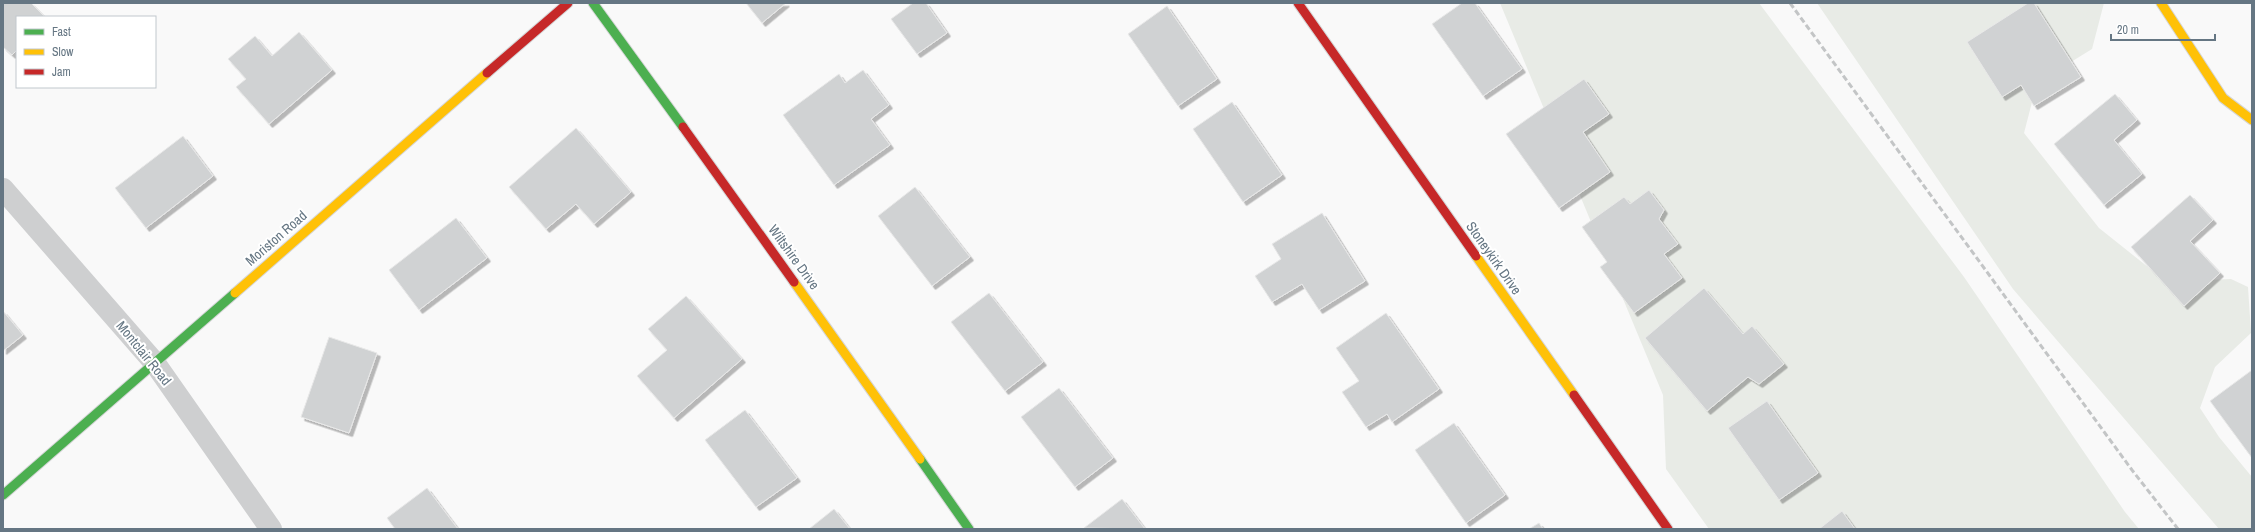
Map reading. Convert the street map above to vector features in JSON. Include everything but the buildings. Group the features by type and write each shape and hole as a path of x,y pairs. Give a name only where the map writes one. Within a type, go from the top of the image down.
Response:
{"street":[{"name":"Moriston Road","path":"3,495 568,3"},
{"name":"Wiltshire Drive","path":"593,3 970,529"},
{"name":"Stoneykirk Drive","path":"1298,3 1668,529"},
{"path":"2161,3 2223,98 2252,120"},
{"name":"Montclair Road","path":"3,189 154,362 271,529"}],"shaded area":[{"path":"1500,3 1759,3 1964,277 2125,512 2139,529 1709,529 1666,469 1663,395"},
{"path":"1817,3 2104,3 2092,49 2037,83 2024,133 2099,228 2153,271 2186,281 2231,279 2248,287 2251,333 2215,367 2200,408 2219,437 2252,477 2252,529 2219,529 2013,289"}],"railway":[{"path":"1790,3 2132,470 2178,529"}],"traffic: fast":[{"path":"593,3 683,127"},
{"path":"3,495 235,293"},
{"path":"920,459 969,529"}],"traffic: slow":[{"path":"2161,3 2223,98 2252,120"},
{"path":"235,293 487,73"},
{"path":"1476,256 1574,395"},
{"path":"794,282 920,459"}],"traffic: jam":[{"path":"487,73 568,3"},
{"path":"1298,3 1476,256"},
{"path":"683,127 794,282"},
{"path":"1574,395 1668,529"}]}
